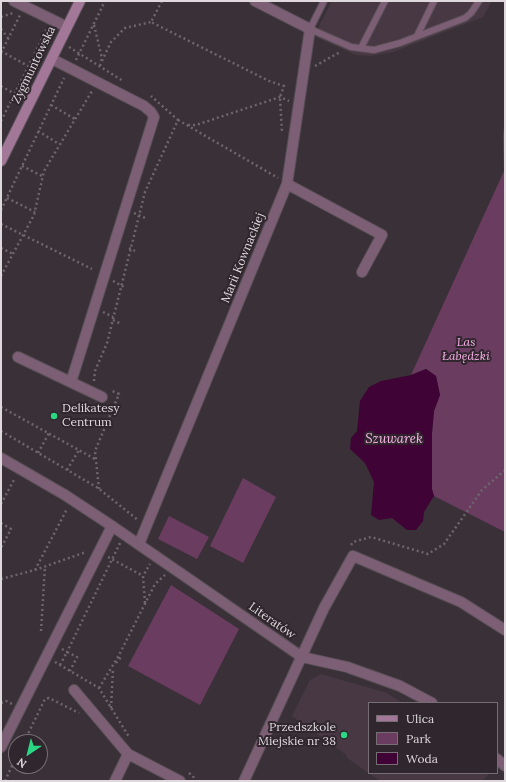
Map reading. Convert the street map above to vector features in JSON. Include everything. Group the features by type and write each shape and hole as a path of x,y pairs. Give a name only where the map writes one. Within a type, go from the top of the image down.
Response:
{"street":[{"path":"14,1 67,27"},
{"name":"Zygmuntowska","path":"1,161 80,1"},
{"path":"255,1 310,29"},
{"name":"Marii Kownackiej","path":"139,544 287,184 310,29"},
{"path":"52,59 144,106 154,117 71,382"},
{"path":"287,184 382,235 362,272"},
{"path":"18,357 102,397"},
{"name":"Literatów","path":"1,458 65,494 302,657 347,667 400,686 430,702"},
{"path":"1,747 112,526"},
{"path":"244,781 324,608 353,556 461,602 505,630"},
{"path":"74,690 128,754 180,781"},
{"path":"115,781 128,754"}],"lane":[{"path":"324,1 310,29 351,47 374,50 465,18 471,13 479,1"},
{"path":"361,48 385,1"},
{"path":"417,36 434,1"}],"path":[{"path":"75,62 105,1"},
{"path":"151,22 162,1"},
{"path":"1,17 19,12 1,52 28,66"},
{"path":"100,66 111,42 125,28 151,22 269,81 284,86 280,97 283,138"},
{"path":"93,25 102,61"},
{"path":"1,121 2,116 15,94 47,27"},
{"path":"1,29 8,38"},
{"path":"304,72 351,47"},
{"path":"1,210 65,76"},
{"path":"1,86 15,94"},
{"path":"1,276 35,212 42,176 59,144 92,91"},
{"path":"186,125 196,125 280,97 299,106"},
{"path":"51,105 75,119"},
{"path":"178,120 281,180 282,174"},
{"path":"194,129 196,125"},
{"path":"38,131 59,144"},
{"path":"22,166 42,176"},
{"path":"7,198 35,212"},
{"path":"132,212 145,218"},
{"path":"1,224 92,269"},
{"path":"1,248 13,254"},
{"path":"130,248 135,251"},
{"path":"110,280 126,288"},
{"path":"113,320 121,324"},
{"path":"1,407 96,459"},
{"path":"1,432 99,489 116,504 141,522"},
{"path":"38,453 49,433"},
{"path":"67,470 78,450"},
{"path":"353,542 371,537 428,554 444,544 482,490 505,470"},
{"path":"1,504 15,477"},
{"path":"98,484 99,489"},
{"path":"35,570 68,509"},
{"path":"1,523 11,529 1,548"},
{"path":"121,543 60,665 99,688 131,739"},
{"path":"1,579 35,570 88,551"},
{"path":"113,559 143,576"},
{"path":"145,604 143,576 150,563"},
{"path":"41,630 45,566"},
{"path":"99,688 113,666 155,584 165,574"},
{"path":"57,647 76,657 70,671"},
{"path":"111,708 113,666 122,656"},
{"path":"28,734 45,699"},
{"path":"1,703 6,702 12,705"}],"shaded area":[{"path":"332,1 492,1 483,17 393,52 370,56 356,55 316,37 320,24"},
{"name":"Przedszkole Miejskie nr 38","path":"321,674 387,693 400,702 368,702 368,773 292,716 310,680"},
{"name":"Przedszkole Miejskie nr 38","path":"370,774 488,774 483,781 380,781"}],"green space":[{"name":"Las Łabędzki","path":"505,118 505,532 434,496 432,490 432,433 434,411 440,395 436,376 426,369 411,375 504,171 503,136"},
{"path":"243,478 276,497 243,563 210,546"},
{"path":"169,516 209,537 197,559 158,539"},
{"path":"171,585 239,629 200,705 128,666"}],"water":[{"name":"Szuwarek","path":"426,369 436,376 440,395 434,411 432,433 432,489 434,496 424,512 423,521 416,530 407,530 392,518 379,520 371,515 374,482 365,463 350,449 351,438 357,431 360,401 369,387 381,381 411,375"}],"place":[{"name":"Delikatesy Centrum","path":"54,416"},
{"name":"Przedszkole Miejskie nr 38","path":"344,735"}]}
